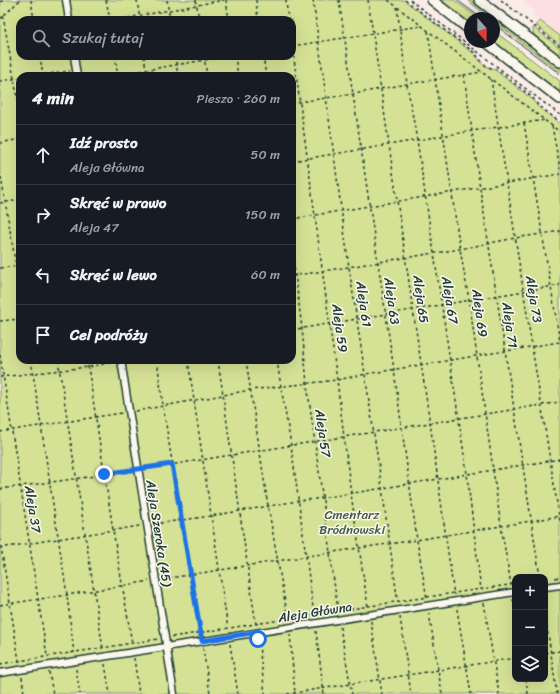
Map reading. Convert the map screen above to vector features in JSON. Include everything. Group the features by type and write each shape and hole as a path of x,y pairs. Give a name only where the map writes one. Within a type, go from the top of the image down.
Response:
{"main road":[{"path":"432,0 464,25"},
{"path":"479,0 560,62"},
{"path":"494,48 560,99"}],"street":[{"path":"66,0 68,16"},
{"path":"75,60 77,72"},
{"name":"Aleja Szeroka (45)","path":"122,364 174,694"},
{"path":"548,587 560,585"},
{"name":"Aleja Główna","path":"0,672 482,596 512,594"}],"path":[{"path":"0,2 5,0"},
{"path":"0,19 20,0"},
{"path":"31,0 33,16"},
{"path":"106,0 109,16"},
{"path":"137,0 139,16 225,0 228,16"},
{"path":"167,0 169,16"},
{"path":"196,0 198,16"},
{"path":"256,0 258,16"},
{"path":"286,0 288,16"},
{"name":"Aleja 61","path":"313,0 349,266 366,374 411,694"},
{"name":"Aleja 63","path":"339,0 394,370 417,540 442,694"},
{"name":"Aleja 65","path":"368,0 454,592 471,694"},
{"path":"388,0 560,132"},
{"path":"405,0 475,53 483,63 496,69 532,97 538,105 560,122"},
{"path":"410,0 560,115"},
{"path":"501,0 560,46"},
{"name":"Aleja 67","path":"397,7 407,84 442,305 482,596 499,694"},
{"path":"2,16 16,90"},
{"path":"296,45 421,25"},
{"name":"Aleja 69","path":"428,31 486,414 501,526 511,584"},
{"path":"41,60 43,72"},
{"path":"116,60 118,72"},
{"path":"145,60 146,70"},
{"path":"175,60 177,72"},
{"path":"135,72 204,60 206,72"},
{"path":"236,60 237,72"},
{"path":"264,60 265,72"},
{"name":"Aleja 59","path":"294,60 296,72"},
{"path":"296,102 482,72"},
{"name":"Aleja 59","path":"296,74 338,380 351,494 382,694"},
{"name":"Aleja 71","path":"464,75 530,521 539,574"},
{"path":"0,81 14,79"},
{"name":"Aleja 73","path":"491,79 560,522"},
{"path":"296,160 545,120"},
{"path":"0,432 96,418 250,390 338,380 560,342 524,123"},
{"path":"552,126 560,169"},
{"path":"0,142 16,140"},
{"path":"0,171 16,266 0,268"},
{"path":"296,218 560,174"},
{"path":"0,203 16,201"},
{"path":"296,275 434,254 560,231"},
{"name":"Aleja 57","path":"296,275 307,384 339,619 352,694"},
{"path":"296,329 560,285"},
{"path":"0,321 16,320"},
{"name":"Aleja 37","path":"0,355 53,694"},
{"path":"32,364 67,595 80,694"},
{"path":"59,364 110,694"},
{"path":"88,364 139,694"},
{"path":"0,377 102,364"},
{"path":"157,364 202,641"},
{"path":"189,364 228,628"},
{"path":"219,364 265,694"},
{"path":"247,364 268,506 288,618 294,694"},
{"path":"278,364 291,445 324,694"},
{"path":"0,489 203,460 560,402"},
{"path":"1,548 351,494 560,459"},
{"path":"0,605 278,560 417,540 560,516"},
{"path":"0,540 24,694"},
{"path":"0,664 511,584"},
{"path":"548,633 557,694"},
{"path":"230,644 238,694"},
{"path":"203,648 210,694"},
{"path":"548,652 560,651"},
{"path":"287,694 512,658"},
{"path":"526,682 528,694"}],"shaded area":[{"path":"523,0 560,0 560,36 533,15 534,11 524,3 525,1"}],"green space":[{"name":"Cmentarz Bródnowski","path":"0,0 404,0 464,46 464,48 466,48 473,53 482,64 495,70 532,99 537,106 560,124 560,694 0,694"},
{"path":"439,0 454,0 470,12 464,12 464,19"},
{"path":"467,0 471,0 487,12 482,12"},
{"path":"540,21 560,36 560,45 537,26 537,23"},
{"path":"500,22 560,68 560,72 500,26"},
{"path":"533,27 560,48 560,56 535,36"},
{"path":"500,36 560,81 560,92 500,47"}],"tram line":[{"path":"457,0 473,12"},
{"path":"500,29 560,74"}],"route":[{"path":"104,474 172,464 202,641 257,632 258,639"}]}
